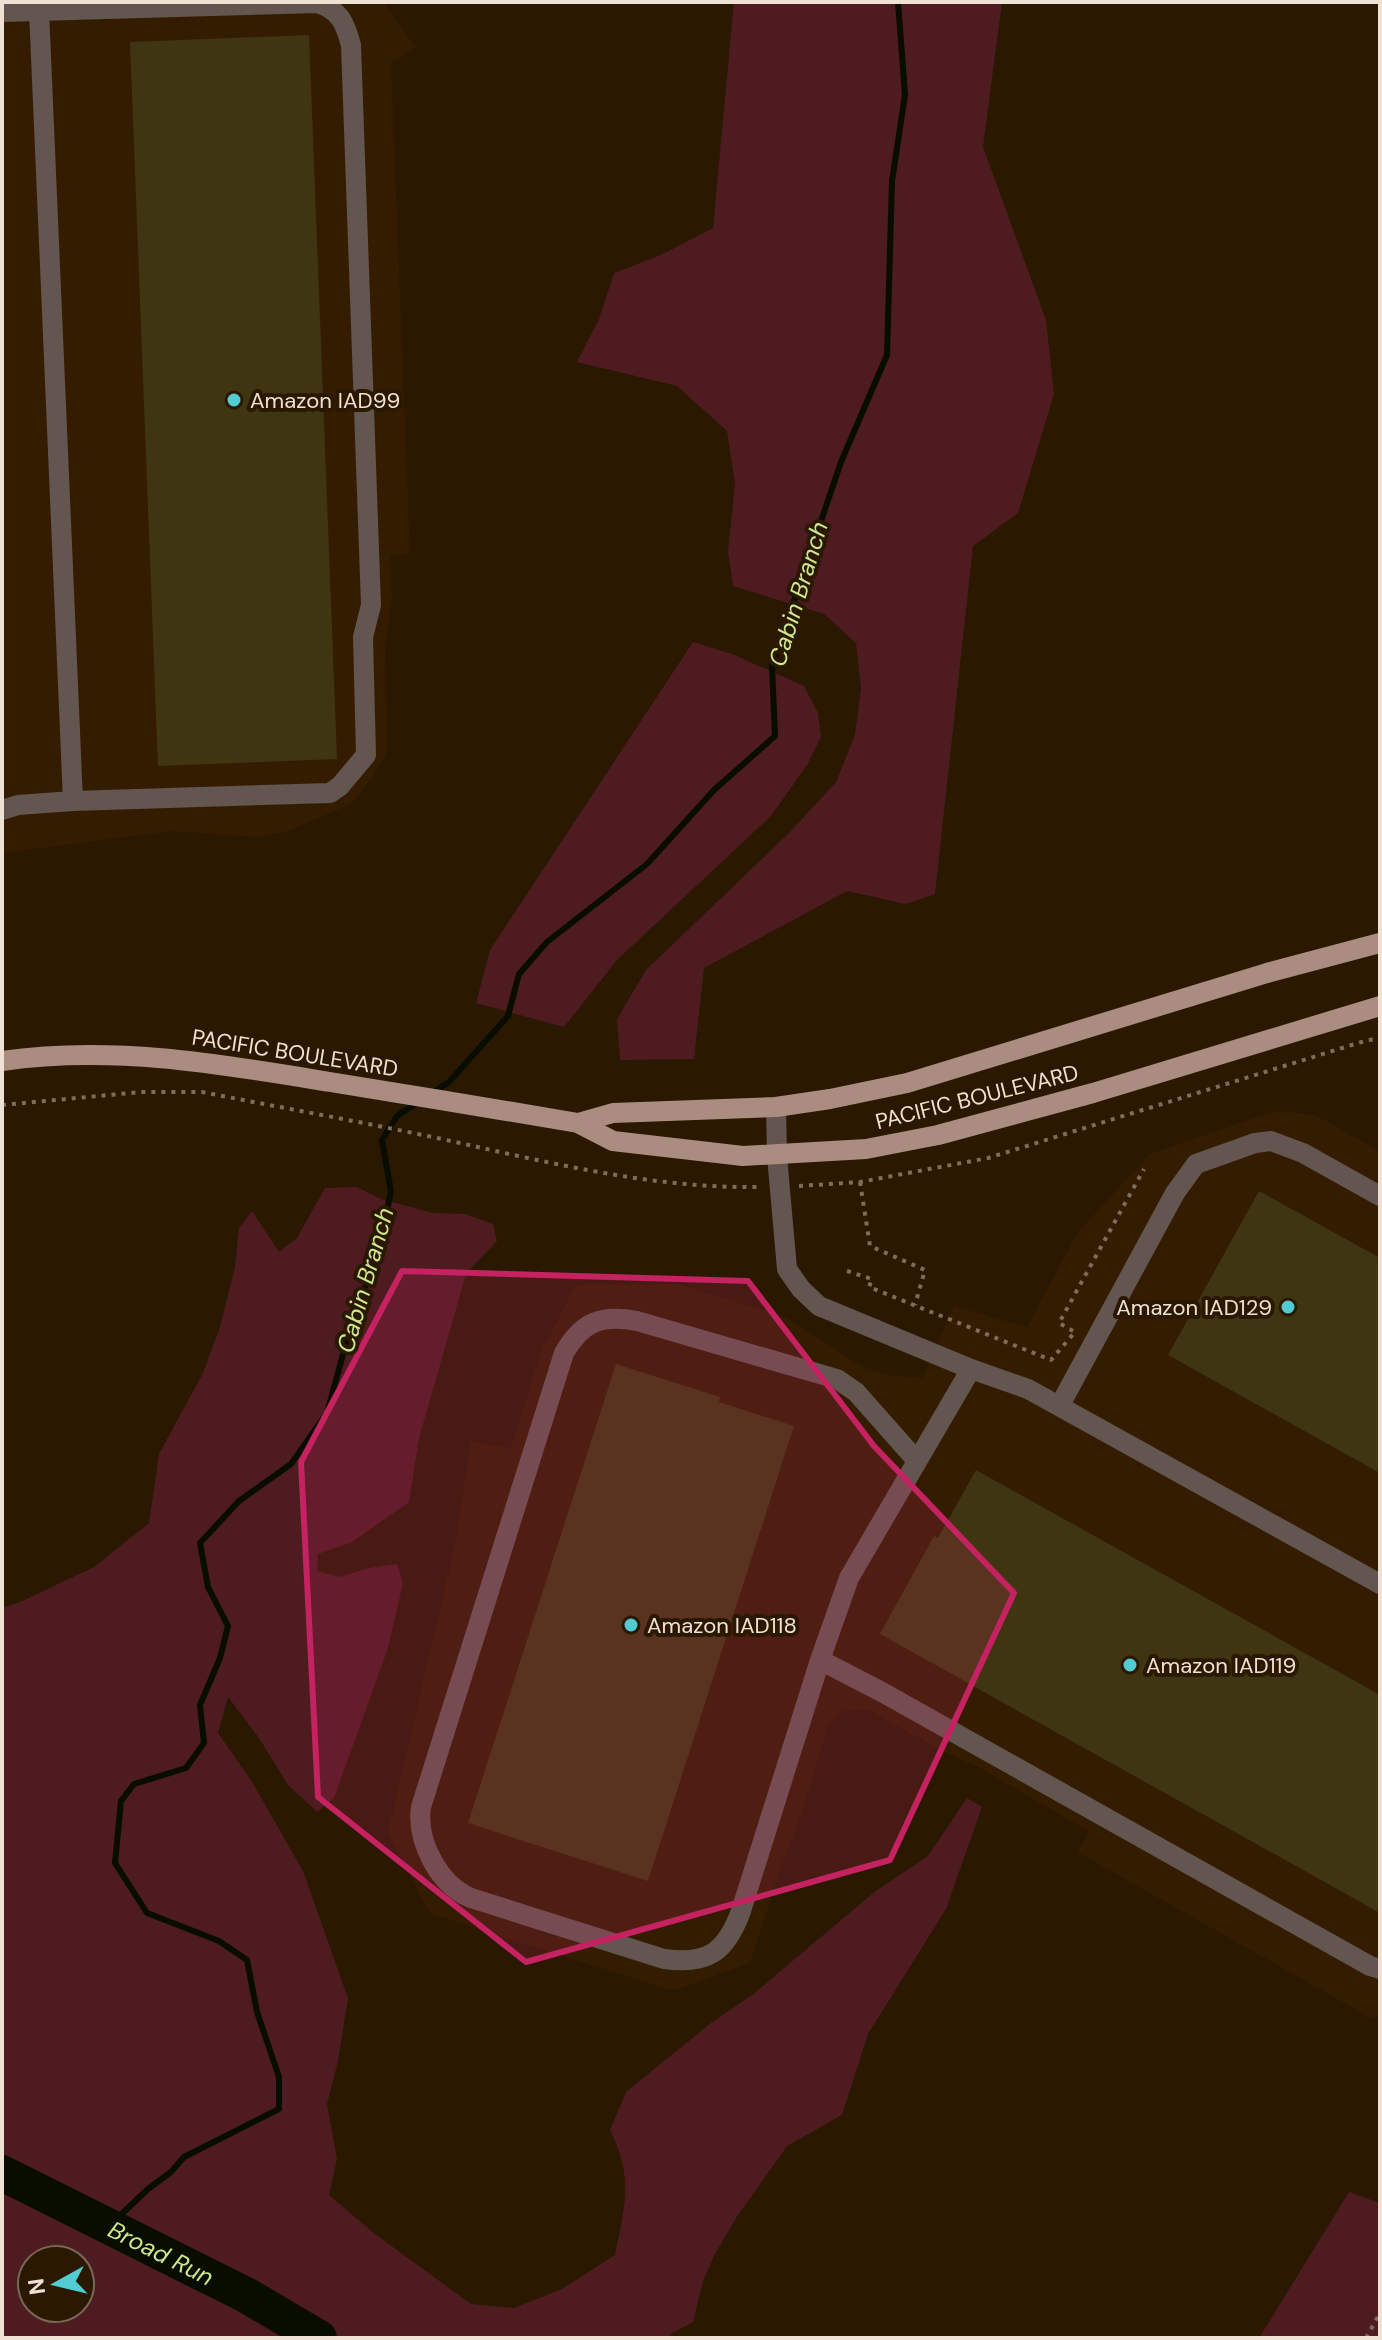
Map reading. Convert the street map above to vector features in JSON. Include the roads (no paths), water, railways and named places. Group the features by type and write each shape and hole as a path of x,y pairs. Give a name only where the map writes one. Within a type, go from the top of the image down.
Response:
{"main road":[{"name":"PACIFIC BOULEVARD","path":"578,1123 613,1113 776,1107 907,1083 1267,973 1380,943"},
{"name":"PACIFIC BOULEVARD","path":"2,1061 65,1055 114,1055 228,1065 578,1123 613,1141 743,1156 777,1156 866,1149 938,1135 1093,1093 1380,1006"}],"street":[{"path":"2,12 317,3 332,8 346,26 351,45 371,605 363,637 366,755 340,786 330,793 73,801 18,805 2,810"},
{"path":"39,10 73,801"},
{"path":"776,1107 787,1269 801,1289 819,1306 971,1369 1028,1389 1380,1584"},
{"path":"1060,1405 1175,1193 1196,1164 1255,1143 1271,1141 1303,1153 1380,1196"},
{"path":"917,1461 856,1392 837,1379 618,1317 583,1327 564,1353 421,1807 421,1832 445,1881 458,1893 471,1898 664,1959 682,1962 703,1959 724,1946 735,1927 849,1578 971,1369"},
{"path":"820,1660 1380,1969"}],"waterway":[{"name":"Cabin Branch","path":"431,1094 449,1082 508,1016 519,974 547,942 647,864 714,790 775,736 772,666 841,462 887,355 892,181 905,95 898,2"},
{"name":"Cabin Branch","path":"108,2227 184,2157 279,2109 279,2077 257,2012 247,1960 219,1941 147,1913 115,1863 121,1801 134,1784 186,1768 204,1743 200,1705 220,1658 228,1626 208,1587 200,1543 239,1501 291,1464 327,1413 351,1325 376,1258 391,1192 382,1140 397,1116 418,1102"},
{"name":"Broad Run","path":"2,2173 246,2295 319,2338"}],"place":[{"name":"Amazon IAD99","path":"234,400"},
{"name":"Amazon IAD129","path":"1288,1307"},
{"name":"Amazon IAD118","path":"631,1625"},
{"name":"Amazon IAD119","path":"1130,1665"}]}
